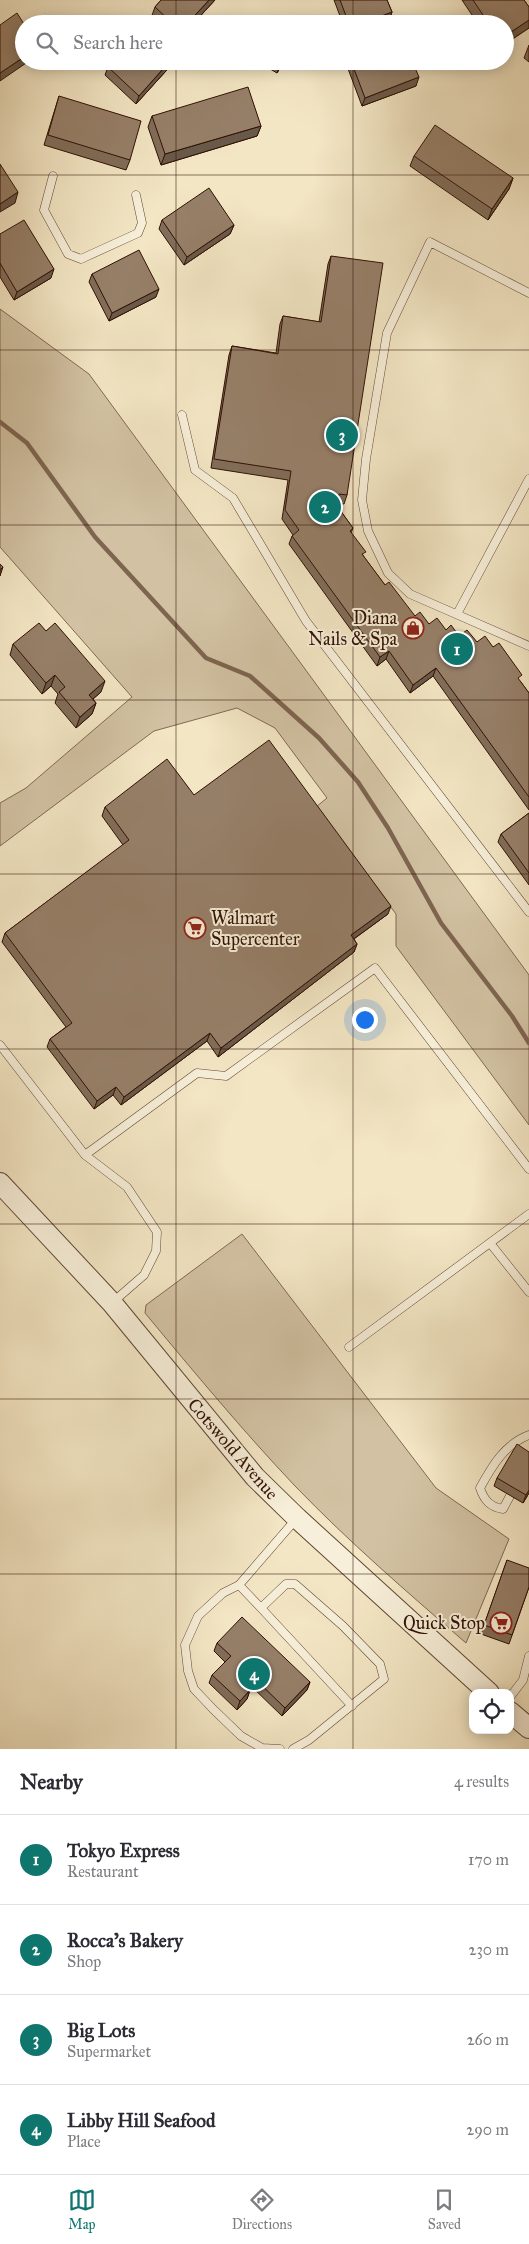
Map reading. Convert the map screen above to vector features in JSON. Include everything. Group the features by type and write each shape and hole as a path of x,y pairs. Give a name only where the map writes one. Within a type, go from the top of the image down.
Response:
{"street":[{"name":"Cotswold Avenue","path":"0,1183 112,1303 227,1445 297,1518 485,1689"},
{"path":"514,1715 529,1728"}],"lane":[{"path":"53,176 44,210 68,254 81,259 138,233 142,223 136,195"},
{"path":"529,293 430,242 387,333 365,468 362,500 368,531 388,573 410,594 529,646"},
{"path":"182,415 194,470 233,498 306,621 529,912"},
{"path":"457,614 529,479"},
{"path":"85,1155 197,1073 226,1076 375,968 529,1170"},
{"path":"0,1046 85,1155 127,1187 157,1232 156,1251 144,1275 112,1303"},
{"path":"349,1347 529,1214"},
{"path":"490,1243 529,1292"},
{"path":"510,1496 503,1509 493,1507 483,1496 480,1488 494,1462 516,1440 529,1436"},
{"path":"280,1749 262,1748 241,1736 194,1689 188,1671 185,1645 198,1616 224,1593 239,1586 297,1518"},
{"path":"261,1608 286,1584 295,1584 343,1626 380,1664 384,1679 309,1740 293,1749"},
{"path":"239,1586 352,1706"},
{"path":"514,1692 523,1680 529,1656"}],"shaded area":[{"path":"0,309 89,374 529,975 529,1125 396,946 396,914 316,807 327,798 275,728 237,708 154,731 0,846 0,803 26,788 132,697 0,547"},
{"path":"242,1234 436,1488 509,1539 466,1643 400,1586 315,1507 238,1423 145,1313 146,1305"}],"building":[{"path":"161,0 209,0 195,15 163,15 155,7"},
{"path":"340,0 387,0 392,12 384,15 346,15"},
{"path":"473,0 524,0 529,7 529,20 514,30 514,15 483,15"},
{"path":"17,13 18,15 15,15 15,63 0,73 0,25"},
{"path":"111,70 162,70 139,96"},
{"path":"354,70 416,70 419,77 365,98"},
{"path":"248,87 261,126 165,154 152,116"},
{"path":"59,96 141,121 130,160 48,135"},
{"path":"435,125 513,178 492,209 414,156"},
{"path":"0,164 18,192 0,204"},
{"path":"209,188 234,225 187,257 162,220"},
{"path":"24,220 54,269 17,292 0,263 0,234"},
{"path":"139,250 159,289 112,313 92,274"},
{"path":"331,256 383,263 347,495 339,494 337,506 353,528 350,531 366,552 362,554 385,585 389,582 415,616 420,612 429,624 437,618 446,630 451,625 459,636 467,630 477,642 485,636 493,647 499,643 522,675 518,678 529,693 529,797 436,668 413,685 389,651 380,657 292,536 299,530 285,510 291,471 214,459 232,346 278,354 283,316 321,322"},
{"path":"39,623 46,631 55,623 105,681 89,695 96,703 80,717 59,692 65,687 55,675 46,683 13,644"},
{"name":"Walmart Supercenter","path":"269,740 391,906 351,935 357,944 221,1048 210,1033 124,1097 116,1087 97,1101 50,1039 72,1023 5,933 129,840 105,807 167,759 194,795"},
{"path":"529,813 529,873 501,834"},
{"path":"517,1444 529,1452 529,1490 526,1495 497,1478"},
{"path":"507,1560 529,1568 529,1587 512,1635 484,1625"},
{"path":"242,1617 310,1682 285,1708 252,1676 244,1684 250,1690 240,1701 212,1675 231,1656 217,1643"}],"waterway":[{"path":"0,422 27,443 95,537 206,658 250,676 319,738 358,782 388,828 441,923 512,1016 529,1043"}],"place":[{"name":"Big Lots","path":"342,435"},
{"name":"Rocca's Bakery","path":"325,507"},
{"name":"Diana Nails & Spa","path":"413,628"},
{"name":"Tokyo Express","path":"457,649"},
{"name":"Walmart Supercenter","path":"195,928"},
{"name":"Quick Stop","path":"501,1623"},
{"name":"Libby Hill Seafood","path":"254,1674"}]}
